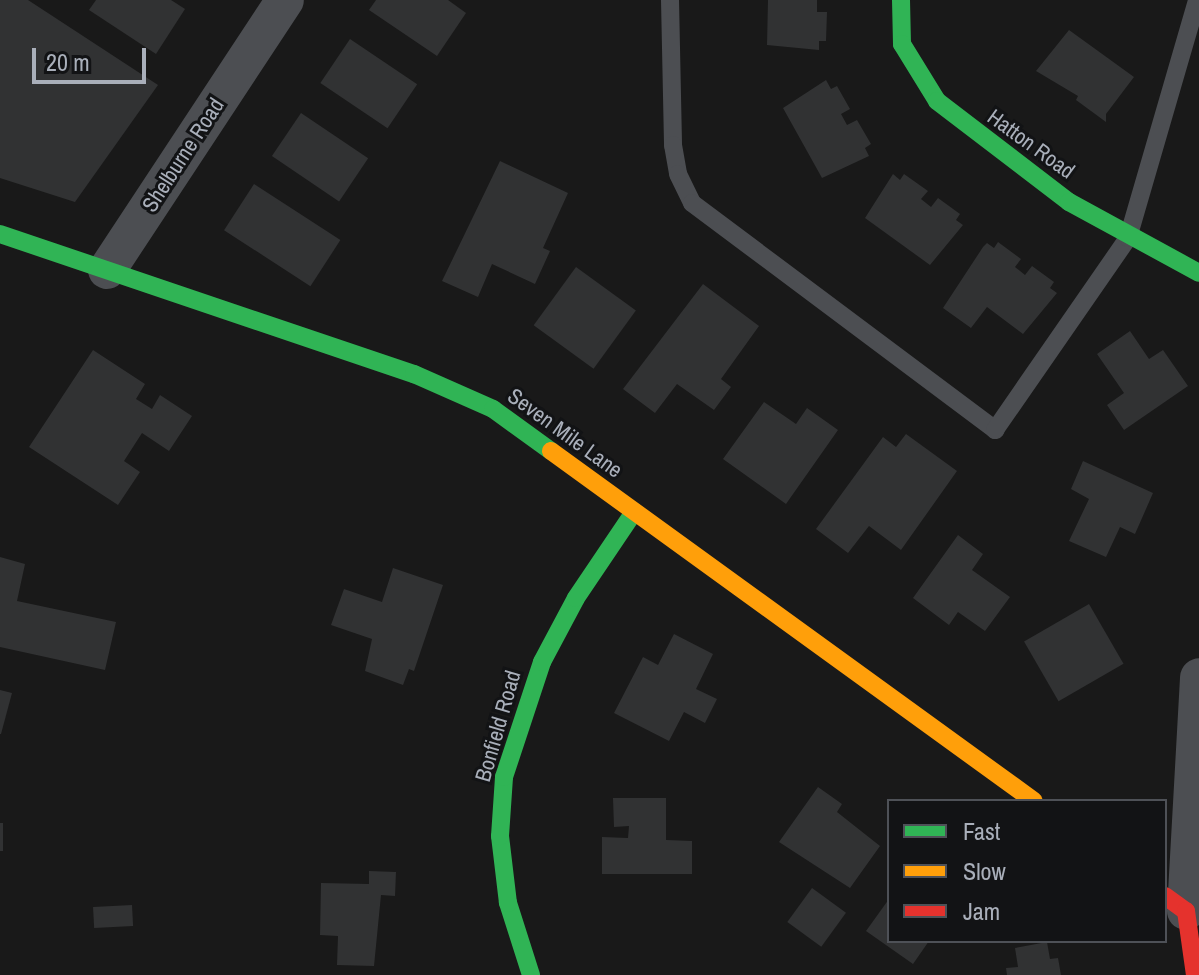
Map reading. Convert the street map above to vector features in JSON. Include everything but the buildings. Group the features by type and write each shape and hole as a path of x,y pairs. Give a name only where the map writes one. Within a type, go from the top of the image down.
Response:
{"street":[{"name":"Shelburne Road","path":"107,270 285,0"},
{"name":"Hatton Road","path":"901,0 902,44 937,101 1069,202 1128,238 1199,273"},
{"name":"Seven Mile Lane","path":"1,237 107,270 456,390 493,409 1031,799"},
{"name":"Bonfield Road","path":"531,975 508,903 500,836 504,777 542,662 576,598 634,512"},
{"path":"1195,975 1175,903 1199,677"}],"lane":[{"path":"670,0 673,145 678,174 692,203 995,430 1128,238 1197,0"}],"traffic: fast":[{"path":"901,0 902,44 937,101 1069,202 1199,273"},
{"path":"0,234 414,374 493,409 551,451"},
{"path":"531,975 508,903 500,836 504,777 542,662 576,598 634,512"}],"traffic: slow":[{"path":"551,451 1031,799"}],"traffic: jam":[{"path":"1167,897 1186,911 1195,975"}]}
